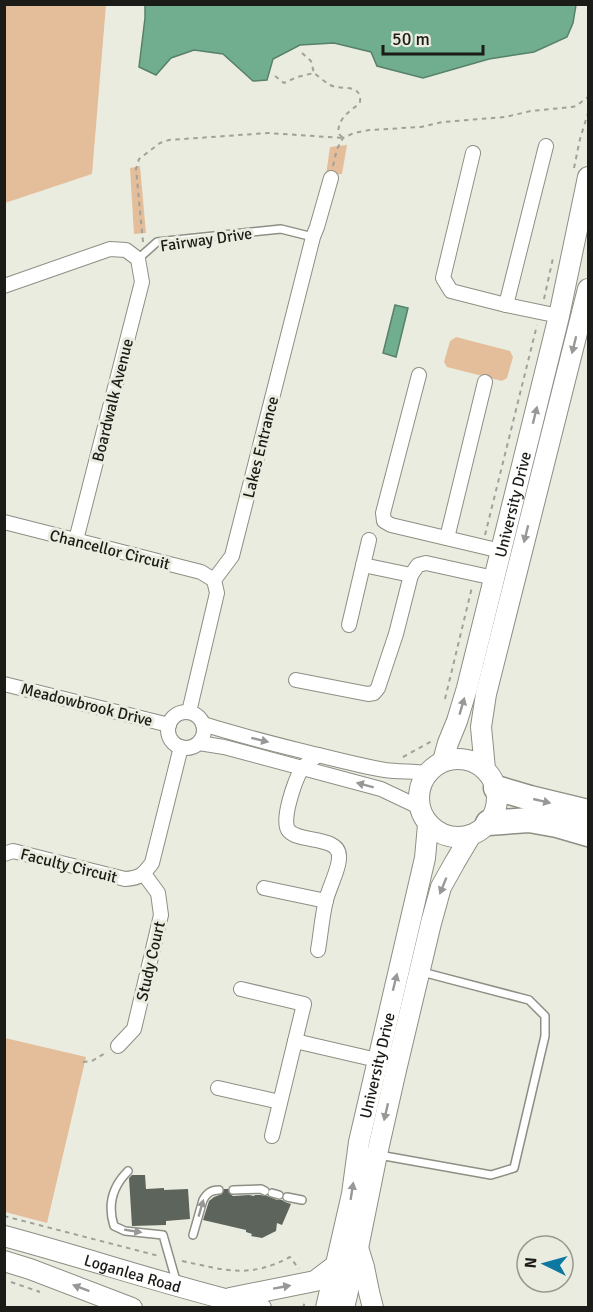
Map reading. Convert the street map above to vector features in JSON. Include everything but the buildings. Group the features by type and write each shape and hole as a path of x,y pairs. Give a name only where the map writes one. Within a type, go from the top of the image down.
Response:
{"highway":[{"path":"490,778 530,798 588,812"},
{"path":"479,829 514,821 540,821 588,834"}],"main road":[{"name":"University Drive","path":"573,246 580,175"},
{"name":"University Drive","path":"443,761 467,688 485,576 549,315 573,246 588,215"},
{"name":"University Drive","path":"490,778 481,727 486,694 588,289"},
{"path":"454,758 476,763 490,778 497,800 494,813 479,829 460,838 437,832 428,825 419,807 418,795 421,783 427,773 443,761 454,758"},
{"name":"University Drive","path":"326,1308 351,1194 358,1142 425,858 428,825"},
{"name":"University Drive","path":"344,1308 419,971 441,887 454,862 479,829"},
{"name":"Loganlea Road","path":"4,1236 261,1308"},
{"path":"358,1248 373,1308"},
{"name":"Loganlea Road","path":"4,1261 132,1308"},
{"path":"225,1299 315,1281 336,1265"}],"street":[{"path":"506,305 546,146"},
{"path":"473,153 443,278 451,291 549,315"},
{"name":"Lakes Entrance","path":"214,580 232,556 312,237 331,178"},
{"name":"Fairway Drive","path":"4,286 110,249 126,250 138,260"},
{"name":"Boardwalk Avenue","path":"76,540 142,282 138,260"},
{"path":"418,375 383,513 384,521 391,525 492,549"},
{"path":"447,538 485,382"},
{"name":"Chancellor Circuit","path":"4,522 201,572 214,580"},
{"path":"349,625 369,540"},
{"path":"296,680 368,694 374,693 378,688 392,645 411,575 418,565 426,563 485,576"},
{"path":"363,565 411,575"},
{"path":"144,874 152,863 181,747 194,746 203,737 203,724 200,717 189,712 217,593 214,580"},
{"name":"Meadowbrook Drive","path":"4,684 168,725"},
{"name":"Meadowbrook Drive","path":"181,747 176,746 172,741 168,725 178,713 189,712"},
{"path":"203,724 382,770 427,773"},
{"path":"199,743 224,747 381,789 419,807"},
{"path":"318,755 302,768 294,784 286,819 286,827 291,833 330,843 337,848 339,856 326,902 318,950"},
{"name":"Faculty Circuit","path":"4,854 13,851 125,879 137,878 144,874"},
{"name":"Study Court","path":"118,1046 134,1029 161,915 158,893 144,874"},
{"path":"264,888 326,902"},
{"path":"241,989 304,1004 272,1136"},
{"path":"295,1041 377,1060"},
{"path":"218,1088 280,1102"}],"lane":[{"name":"Fairway Drive","path":"138,260 157,243 281,229 312,237"},
{"path":"377,1154 491,1174 514,1168 545,1036 545,1016 529,1000 419,971"},
{"path":"128,1170 118,1181 111,1204 114,1226 125,1231 163,1235 178,1286"},
{"path":"193,1235 203,1200 211,1191 219,1190"},
{"path":"233,1190 261,1190 272,1193"},
{"path":"287,1197 302,1200"}],"path":[{"path":"302,53 311,61 314,73 330,85 347,87 359,94 360,103 341,119 338,133 343,138"},
{"path":"275,76 284,83 314,73"},
{"path":"331,178 337,149 343,138 348,135 369,130 421,127 444,122 505,117 531,111 572,107 588,97"},
{"path":"580,175 580,139 588,113"},
{"path":"138,260 144,247 136,169 139,159 160,143 169,140 256,134 343,138"},
{"path":"492,549 549,315 554,255"},
{"path":"443,709 485,576"},
{"path":"397,760 431,742"},
{"path":"83,1062 92,1061 118,1046"},
{"path":"303,1308 306,1298"}],"shaded area":[{"path":"145,4 576,5 573,23 567,37 534,52 489,59 423,78 377,66 371,52 334,43 300,45 273,59 267,80 253,81 223,54 194,50 171,58 156,75 139,67"},
{"path":"4,5 106,5 92,174 5,203"},
{"path":"347,145 342,174 326,175 330,147"},
{"path":"140,166 146,233 134,234 130,168"},
{"path":"395,305 408,308 396,357 383,353"},
{"path":"456,337 510,351 513,357 507,378 502,381 447,367 444,362 450,341"},
{"path":"5,1038 86,1057 47,1223 5,1212"}]}
